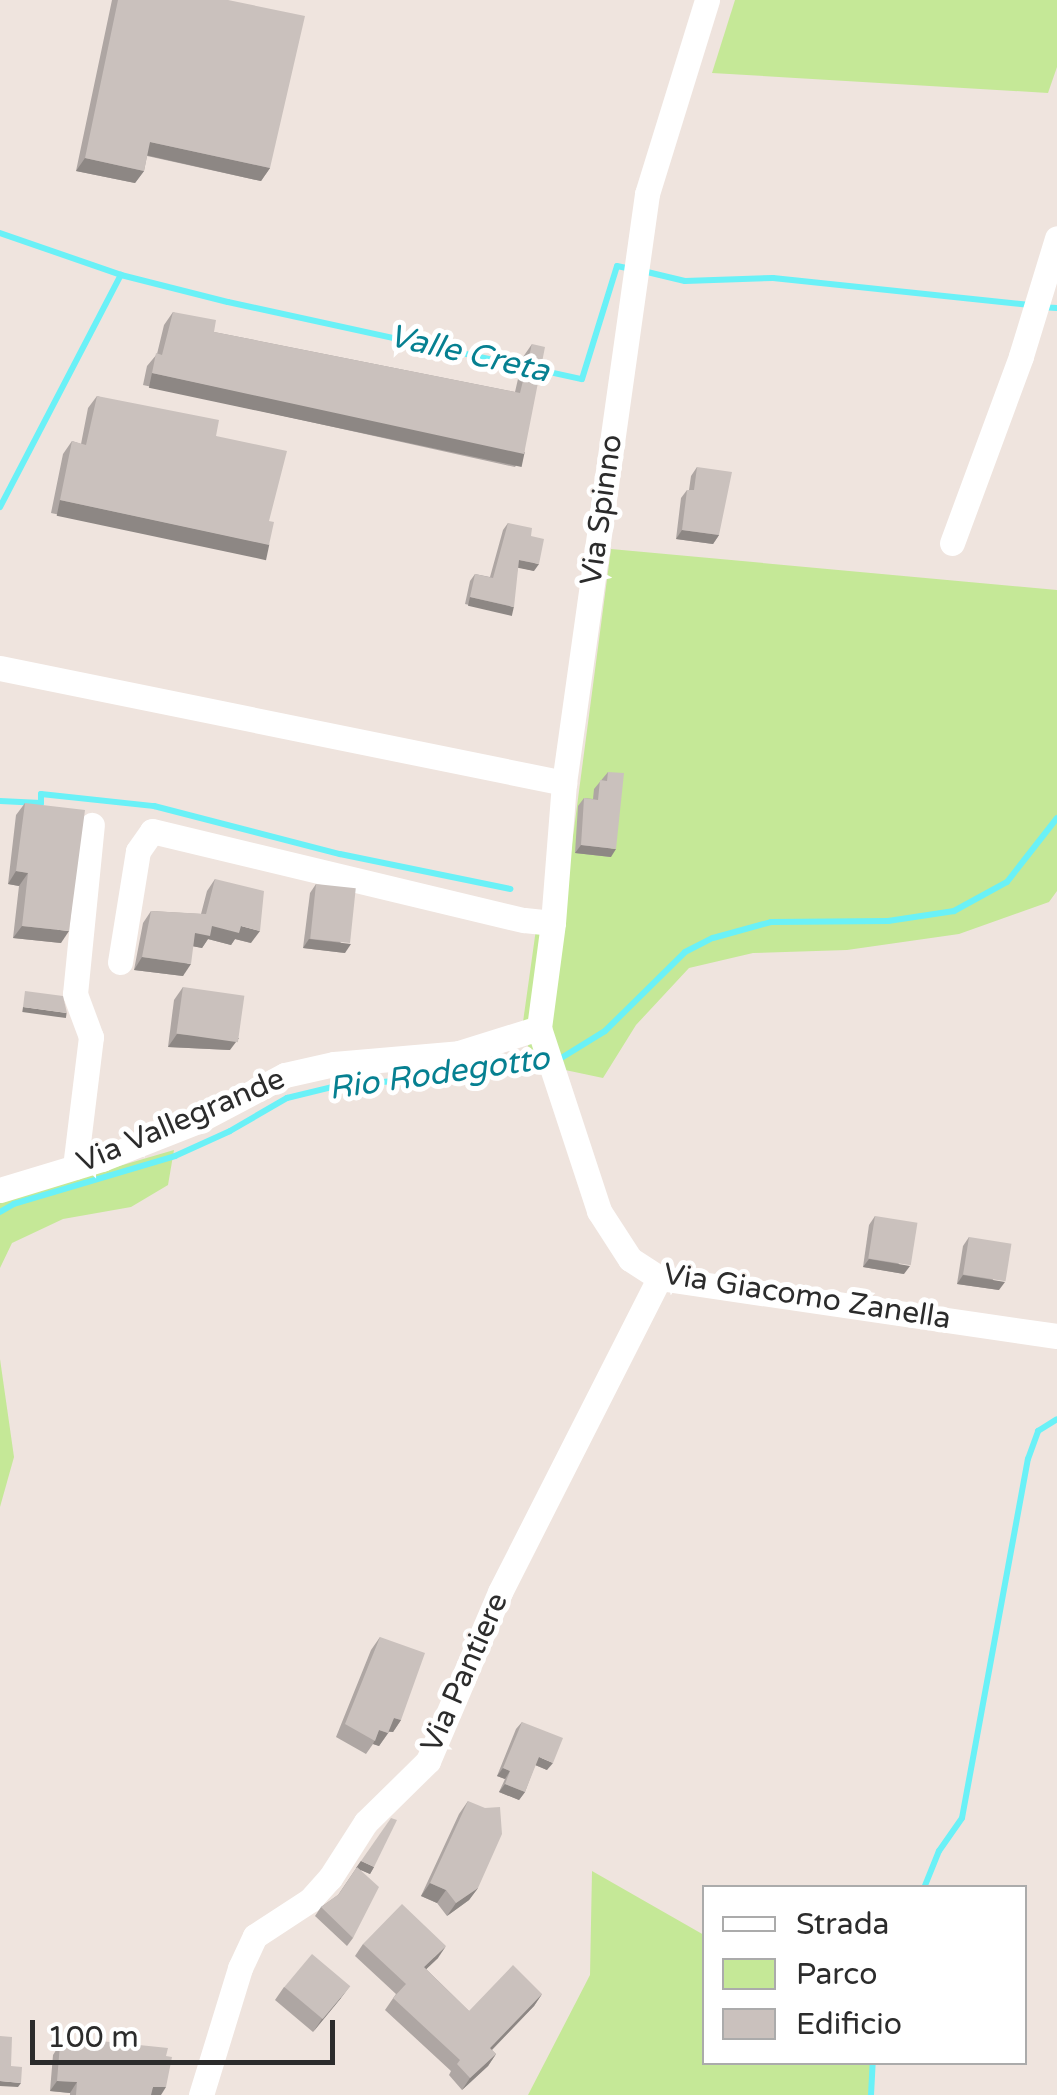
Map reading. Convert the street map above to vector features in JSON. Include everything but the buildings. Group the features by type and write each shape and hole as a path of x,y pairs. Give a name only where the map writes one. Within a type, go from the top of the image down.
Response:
{"street":[{"name":"Via Spinno","path":"539,1028 554,923 564,783 646,194 708,0"},
{"path":"952,543 1057,238"},
{"path":"0,668 564,783"},
{"path":"75,1167 91,1036 76,994 92,824"},
{"path":"120,962 138,851 152,831 524,920 554,923"},
{"name":"Via Vallegrande","path":"0,1190 198,1121 285,1075 334,1064 459,1054 539,1028"},
{"name":"Via Giacomo Zanella","path":"539,1028 599,1211 630,1260 659,1278 1057,1336"},
{"path":"630,1260 634,1320"},
{"name":"Via Pantiere","path":"202,2095 240,1968 255,1936 310,1900 330,1878 366,1822 428,1760 500,1592 634,1320 659,1278"}],"green space":[{"path":"735,0 1057,0 1057,67 1048,93 712,73"},
{"path":"611,549 1057,590 1057,891 1049,902 959,934 847,950 753,953 689,968 636,1025 603,1078 532,1063 523,1022 537,922 570,859"},
{"path":"174,1150 168,1185 131,1207 63,1219 12,1243 0,1268 0,1201"},
{"path":"0,1359 14,1457 0,1507"},
{"path":"592,1871 702,1934 702,2065 870,2065 872,2095 528,2095 590,1975"}],"waterway":[{"name":"Valle Creta","path":"0,233 121,275 228,302 582,379 617,266 631,269"},
{"name":"Valle Creta","path":"643,271 685,281 773,278 1028,305"},
{"name":"Valle Creta","path":"0,507 121,275"},
{"name":"Valle Creta","path":"1040,307 1057,308"},
{"path":"0,801 41,803 41,794 154,806 340,854 510,889"},
{"name":"Rio Rodegotto","path":"558,1060 605,1031 685,952 713,938 771,922 888,921 954,911 1007,882 1057,818"},
{"name":"Rio Rodegotto","path":"0,1212 14,1204 175,1156 230,1131 287,1098 332,1087 547,1066"},
{"path":"925,1885 939,1851 962,1818 1028,1459 1038,1431 1057,1419"},
{"path":"871,2095 873,2065"}]}
